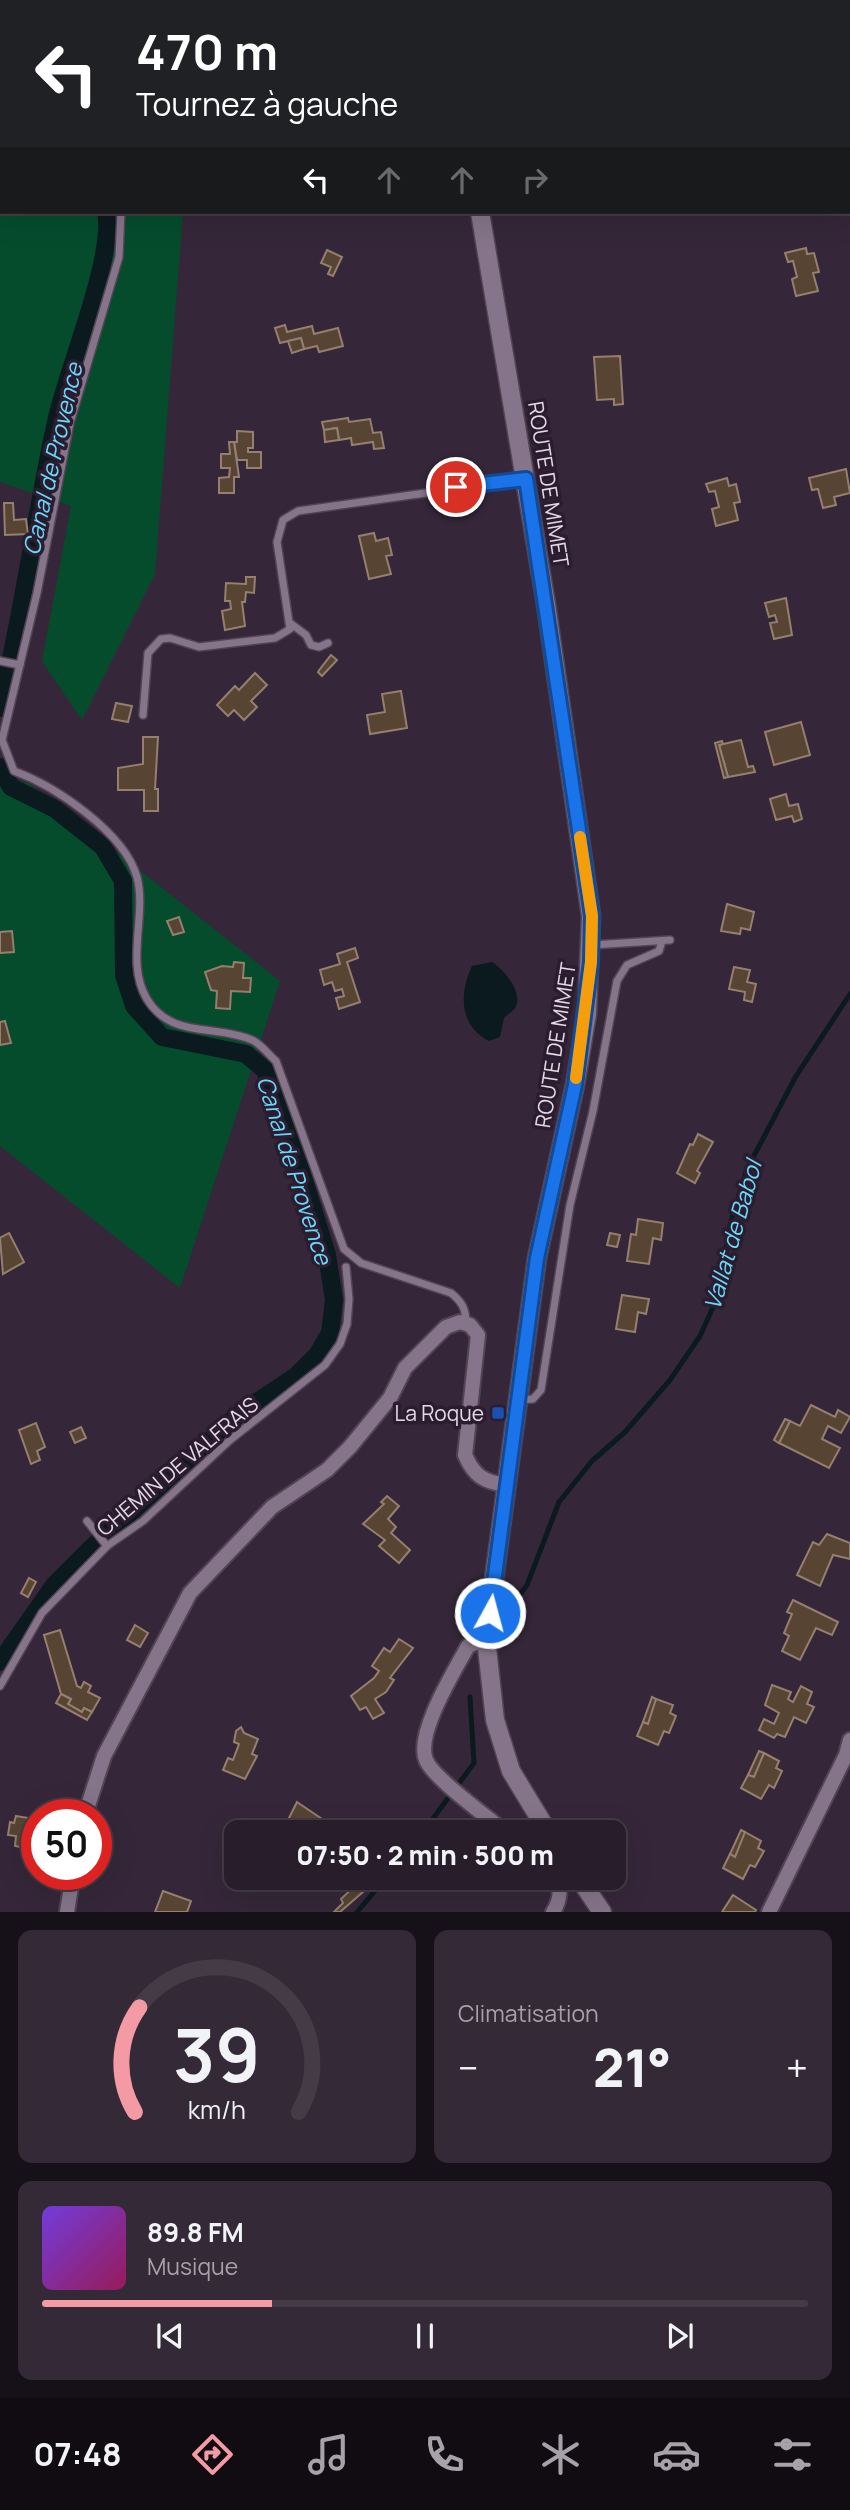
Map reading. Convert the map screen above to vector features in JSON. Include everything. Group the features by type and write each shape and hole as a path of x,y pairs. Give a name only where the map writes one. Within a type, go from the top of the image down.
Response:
{"main road":[{"name":"ROUTE DE MIMET","path":"480,214 526,479 592,916 587,1014 575,1085 537,1258 486,1639 495,1720 512,1771 541,1820"},
{"path":"587,1890 602,1912"}],"street":[{"path":"90,1799 104,1756 190,1593 265,1514 327,1471 390,1398 405,1368 446,1327 466,1323 478,1335 465,1455 474,1473 482,1479 506,1485"},
{"path":"486,1639 468,1646 441,1695 424,1742 425,1760 436,1774 492,1820"},
{"path":"769,1912 848,1756 850,1740"},
{"path":"67,1912 70,1890"},
{"path":"553,1912 558,1903 559,1890"}],"lane":[{"path":"121,214 118,257 70,423 37,593 2,740 14,771 41,781 114,838 136,877 138,972 146,998 169,1024 253,1041 276,1061 344,1249 361,1263 451,1293 460,1300 466,1311 466,1323"},
{"path":"143,715 148,653 161,639 170,638 199,647 275,638 290,629 276,542 283,520 298,511 526,479"},
{"path":"290,623 306,635 311,645 319,647 328,643"},
{"path":"0,662 20,665"},
{"path":"517,1400 533,1399 541,1390 570,1205 603,1061 617,981 627,965 659,951 666,940 591,945"},
{"name":"CHEMIN DE VALFRAIS","path":"0,1686 42,1613 107,1545 143,1521 230,1440 325,1365 340,1344 347,1324 349,1299 346,1267"},
{"path":"87,1521 107,1545"}],"green space":[{"path":"0,214 183,214 155,574 82,720 42,661 71,506 0,482"},
{"path":"0,775 30,784 280,981 180,1288 0,1146"}],"shaded area":[{"path":"492,962 511,981 517,1000 515,1008 504,1018 500,1037 489,1041 472,1027 464,1008 464,998 472,966"}],"building":[{"path":"806,248 807,254 814,253 819,272 813,273 818,291 796,296 792,279 797,277 793,261 788,262 785,253"},
{"path":"327,250 342,257 333,276 328,274 331,267 321,263"},
{"path":"285,325 287,332 312,326 314,334 338,328 343,346 319,352 317,346 304,349 301,338 280,343 275,328"},
{"path":"301,338 304,349 292,353 288,341"},
{"path":"620,356 623,404 614,405 614,399 597,400 594,357"},
{"path":"348,418 349,422 370,419 373,433 381,432 384,448 374,449 373,442 352,445 351,438 339,440 337,428 324,430 322,422"},
{"path":"337,428 339,440 325,442 324,430"},
{"path":"237,431 253,432 253,448 248,448 248,452 261,452 261,468 247,468 247,460 237,460 234,442 237,442"},
{"path":"229,442 234,442 239,477 234,477 234,493 219,493 219,478 229,477 230,468 221,468 221,454 230,454"},
{"path":"846,469 850,493 834,497 836,505 823,508 818,489 812,490 809,478"},
{"path":"727,478 729,486 736,484 740,502 734,503 738,520 716,526 712,509 719,507 715,491 709,492 706,484"},
{"path":"4,503 13,503 14,520 26,519 28,534 5,535"},
{"path":"374,533 376,541 388,538 392,555 386,556 391,574 369,579 359,536"},
{"path":"246,577 255,577 254,593 246,592 245,602 242,602 245,626 225,630 222,611 231,609 230,601 225,601 226,583 246,584"},
{"path":"786,598 792,635 774,639 770,623 777,622 775,615 769,617 765,603"},
{"path":"331,655 337,660 322,676 318,672"},
{"path":"255,673 267,685 251,701 257,707 244,720 234,710 228,716 217,705 235,686 239,690"},
{"path":"401,691 407,728 370,734 367,715 385,712 382,694"},
{"path":"116,703 132,706 128,722 112,719"},
{"path":"801,722 810,755 774,765 765,732"},
{"path":"143,737 158,737 155,789 158,789 158,811 144,811 144,790 118,790 118,768 143,764"},
{"path":"741,740 748,767 753,766 755,772 728,777 719,745"},
{"path":"722,741 723,744 719,745 728,777 724,778 715,743"},
{"path":"786,794 789,806 798,804 802,819 794,822 792,816 776,820 770,799"},
{"path":"727,904 754,912 750,930 741,928 740,934 721,931"},
{"path":"179,917 184,932 173,935 167,921"},
{"path":"12,931 14,952 0,953 0,932"},
{"path":"355,948 358,958 347,962 360,1002 339,1009 336,998 344,996 342,989 335,991 332,982 324,985 320,970 340,964 337,954"},
{"path":"234,962 244,963 243,978 251,978 250,992 231,991 230,1009 216,1008 217,991 211,990 205,972 222,966 233,967"},
{"path":"734,967 750,970 747,982 756,984 752,1002 744,1000 745,992 729,989"},
{"path":"5,1021 11,1043 0,1045 0,1022"},
{"path":"698,1134 713,1142 697,1171 700,1173 695,1183 677,1173 690,1144 693,1145"},
{"path":"638,1219 663,1223 661,1240 653,1238 649,1264 627,1261 631,1234 636,1235"},
{"path":"9,1233 24,1262 3,1274 0,1238"},
{"path":"610,1233 620,1235 617,1247 607,1245"},
{"path":"622,1295 649,1299 646,1314 638,1312 635,1332 616,1329"},
{"path":"811,1405 835,1417 838,1410 850,1417 841,1433 828,1426 822,1439 840,1448 829,1468 779,1443 790,1421 800,1426"},
{"path":"785,1419 790,1421 779,1443 774,1440"},
{"path":"36,1423 45,1447 37,1451 40,1460 31,1464 19,1430"},
{"path":"81,1427 86,1438 75,1443 70,1432"},
{"path":"387,1496 399,1506 388,1519 396,1527 391,1533 410,1550 399,1563 379,1546 385,1540 363,1524 384,1504 381,1502"},
{"path":"827,1534 850,1543 850,1559 833,1555 820,1586 797,1575 813,1542 819,1545"},
{"path":"29,1578 36,1582 28,1597 21,1593"},
{"path":"793,1600 838,1622 832,1635 816,1628 800,1660 782,1651 789,1636 784,1633 792,1614 787,1612"},
{"path":"135,1625 148,1633 140,1647 127,1640"},
{"path":"60,1630 77,1686 81,1688 84,1682 91,1686 88,1692 100,1698 92,1712 84,1708 82,1712 68,1704 71,1699 61,1694 44,1635"},
{"path":"399,1639 413,1648 390,1678 394,1680 386,1692 375,1699 384,1713 373,1719 366,1707 360,1710 351,1696 374,1678 379,1671 372,1666 384,1648 390,1652"},
{"path":"772,1685 791,1692 788,1699 793,1702 801,1686 812,1692 807,1704 814,1707 806,1723 794,1717 785,1737 777,1734 774,1738 759,1730 764,1719 774,1724 779,1713 765,1705"},
{"path":"61,1694 71,1699 68,1704 82,1712 84,1708 92,1712 87,1720 56,1703"},
{"path":"652,1697 656,1699 656,1707 648,1724 643,1722"},
{"path":"656,1699 673,1705 670,1713 676,1716 669,1733 664,1731 658,1745 637,1736 643,1722 648,1724"},
{"path":"241,1727 244,1733 258,1739 252,1754 257,1756 245,1779 223,1770 228,1758 233,1760 239,1744 234,1742 236,1731"},
{"path":"759,1751 764,1753 754,1777 748,1775"},
{"path":"764,1753 779,1761 776,1768 782,1771 774,1788 769,1785 761,1799 741,1788 748,1775 754,1777"},
{"path":"297,1802 324,1820 288,1820"},
{"path":"16,1816 21,1817 21,1847 15,1846 16,1836 8,1835 10,1822 14,1823"},
{"path":"741,1830 745,1832 744,1840 735,1857 730,1854"},
{"path":"745,1832 761,1841 758,1848 764,1851 755,1867 750,1865 743,1879 723,1868 730,1854 735,1857"},
{"path":"351,1890 364,1891 340,1912 334,1912 343,1903 341,1899"},
{"path":"163,1891 191,1901 187,1912 155,1912"},
{"path":"733,1895 756,1910 755,1912 722,1912"}],"waterway":[{"name":"Canal de Provence","path":"0,708 56,422 104,257 106,214"},
{"name":"Canal de Provence","path":"0,767 11,787 55,809 103,847 123,881 124,975 134,1006 162,1037 246,1054 265,1070 291,1138 327,1255 334,1300 330,1333 317,1355 296,1376 239,1414 88,1551 55,1584 0,1662"},
{"name":"Vallat de Babol","path":"513,1604 527,1585 559,1502 592,1461 625,1432 670,1380 700,1336 719,1294 730,1225 747,1169 796,1076 850,994"},
{"name":"Vallat de Babol","path":"432,1820 474,1763 470,1697"},
{"name":"Vallat de Babol","path":"357,1912 376,1890"}],"slow traffic":[{"path":"576,1078 587,1014 592,916 580,837"}],"place":[{"name":"La Roque","path":"498,1413"}],"route":[{"path":"456,487 526,479 592,916 587,1014 575,1085 537,1258 490,1613"}]}
